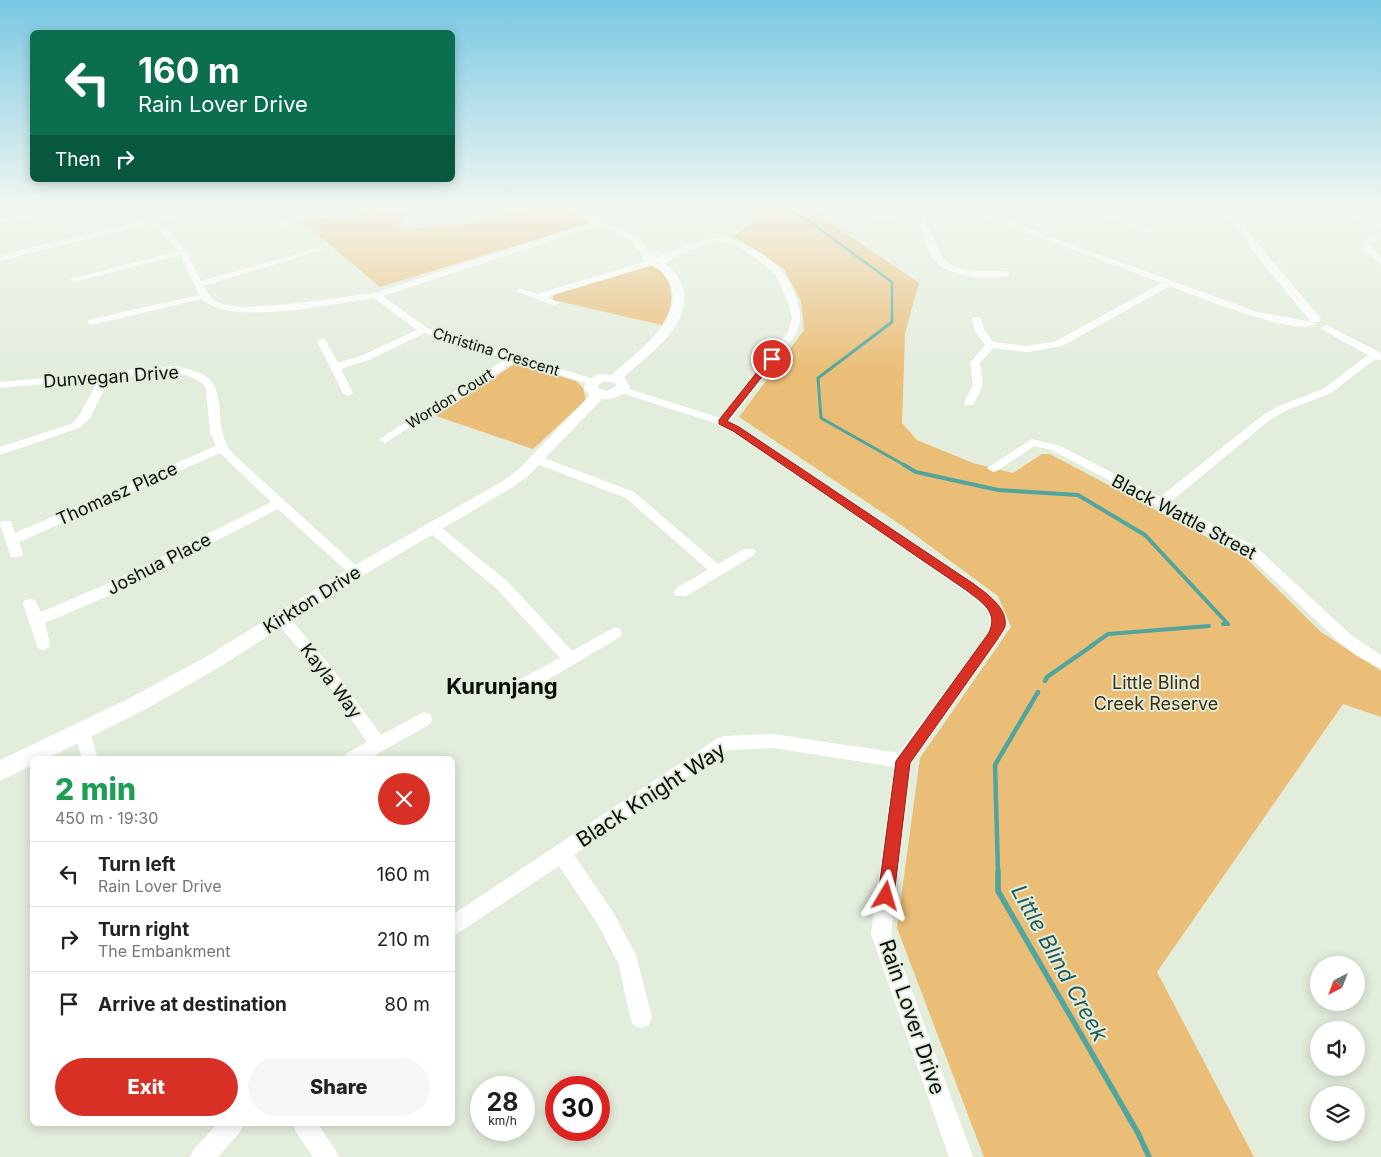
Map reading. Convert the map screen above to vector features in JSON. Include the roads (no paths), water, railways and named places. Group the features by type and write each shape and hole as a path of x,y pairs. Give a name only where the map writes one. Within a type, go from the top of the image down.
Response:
{"street":[{"path":"74,279 139,263"},
{"path":"190,263 198,285 211,302 222,307 242,310 264,309 376,294 472,263"},
{"path":"198,285 274,263"},
{"path":"536,297 645,263"},
{"path":"619,384 678,312 676,286 661,263"},
{"path":"596,388 604,377 722,422 793,332 797,318 793,302 780,273 768,263"},
{"path":"943,263 952,269 972,274 1006,274"},
{"path":"1112,263 1254,314 1283,321 1313,321 1330,324 1330,327 1326,328 1378,356 1327,392 1283,408 1267,417 1161,503"},
{"path":"1270,263 1302,300 1313,321"},
{"path":"977,319 980,331 990,345 1027,349 1059,344 1168,284"},
{"path":"520,291 555,303"},
{"name":"Christina Crescent","path":"376,294 424,330 514,358 596,388"},
{"path":"91,322 205,296"},
{"path":"337,367 367,357 424,330"},
{"path":"322,341 337,367 348,393"},
{"path":"969,403 978,385 975,363 990,345"},
{"name":"Wordon Court","path":"385,440 514,358"},
{"name":"Dunvegan Drive","path":"0,385 176,369 195,373 207,379 213,390 212,422 222,448 279,504 356,572"},
{"path":"0,450 75,426 84,418 106,375"},
{"name":"Kirkton Drive","path":"31,756 137,704 211,663 356,572 508,484 536,459 596,388"},
{"name":"Rain Lover Drive","path":"722,422 736,429 970,587 986,600 998,614 999,625 993,637 903,761 881,934 962,1157"},
{"name":"Black Wattle Street","path":"993,468 1032,442 1056,448 1251,550 1269,564 1337,630 1370,656 1381,662"},
{"name":"Thomasz Place","path":"11,540 222,448"},
{"path":"536,459 630,495 717,570"},
{"name":"Joshua Place","path":"37,620 112,588 279,504"},
{"path":"6,524 16,554"},
{"path":"432,528 503,586 570,659"},
{"path":"681,592 749,552"},
{"path":"30,604 37,620 43,644"},
{"name":"Kayla Way","path":"282,619 327,672 378,744"},
{"path":"521,687 615,633"},
{"path":"357,756 424,719"},
{"path":"82,731 89,756"},
{"name":"Black Knight Way","path":"455,924 724,743 773,741 903,761"},
{"name":"Kirkton Drive","path":"0,771 30,756"},
{"path":"561,853 606,919 629,962 642,1017"},
{"path":"202,1157 230,1126"},
{"path":"305,1126 327,1157"}],"waterway":[{"name":"Little Blind Creek","path":"866,263 892,282 892,322"},
{"name":"Little Blind Creek","path":"892,322 818,378 821,418 906,466"},
{"name":"Little Blind Creek","path":"904,465 916,472 998,490 1078,495 1145,535 1228,624 1223,624"},
{"name":"Little Blind Creek","path":"1091,646 1108,634 1209,626"},
{"name":"Little Blind Creek","path":"1045,681 1047,677 1093,645"},
{"name":"Little Blind Creek","path":"998,872 995,765 1038,692"},
{"name":"Little Blind Creek","path":"998,872 998,891 1138,1133 1149,1157"}],"district":[{"name":"Kurunjang","path":"502,686"}],"park label":[{"name":"Little Blind Creek Reserve","path":"1156,693"}]}
